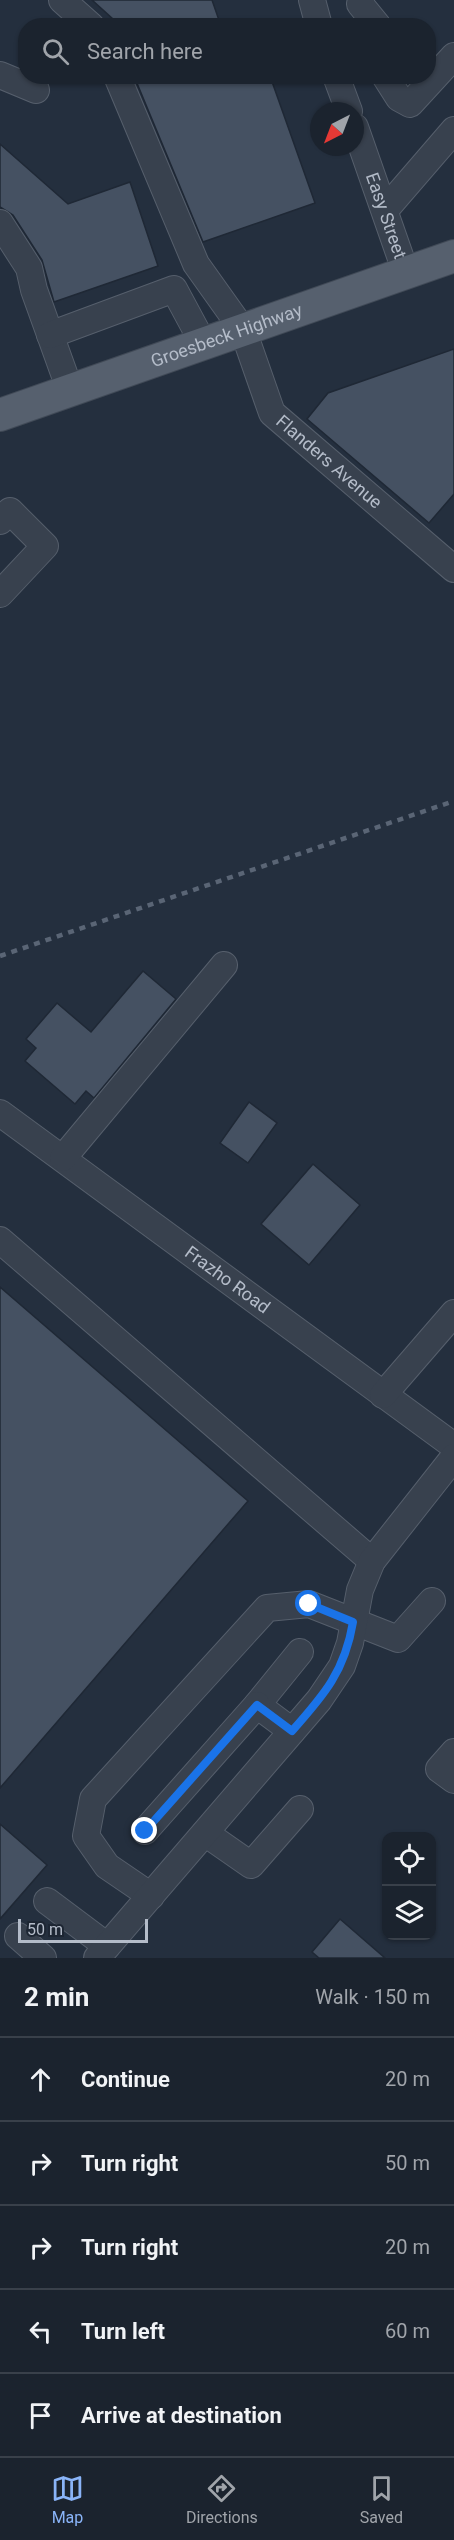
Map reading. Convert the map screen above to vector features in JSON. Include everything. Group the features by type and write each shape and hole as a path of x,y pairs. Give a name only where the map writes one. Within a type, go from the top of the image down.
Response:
{"main road":[{"name":"Groesbeck Highway","path":"0,415 454,256"}],"street":[{"path":"62,0 82,18"},
{"path":"312,0 317,18"},
{"path":"361,0 360,4 371,18"},
{"path":"436,76 454,56"},
{"path":"0,75 18,82"},
{"path":"22,84 36,90"},
{"name":"Flanders Avenue","path":"120,84 196,264 243,330 272,413 454,569"},
{"path":"339,84 346,102"},
{"path":"390,84 399,98 411,104 429,84"},
{"path":"386,210 454,130"},
{"name":"Easy Street","path":"364,151 386,210 405,273"},
{"path":"0,223 29,268 70,390"},
{"path":"50,335 174,289 203,343"},
{"path":"0,520 10,511 45,546 0,594"},
{"path":"63,1158 224,965"},
{"name":"Frazho Road","path":"0,1113 454,1446"},
{"path":"0,1240 372,1561"},
{"path":"383,1395 454,1313"},
{"path":"47,1901 102,1952 319,1700 342,1666 350,1643 360,1590 372,1561 454,1457"},
{"path":"151,1896 107,1866 86,1836 93,1799 267,1608 309,1604 398,1638 432,1601"},
{"path":"145,1831 257,1705 300,1652"},
{"path":"257,1705 292,1731"},
{"path":"205,1833 251,1865 300,1809"},
{"path":"18,1936 43,1958"}],"building":[{"path":"92,0 212,0 218,18 112,18"},
{"path":"137,84 273,84 315,203 203,242"},
{"path":"0,144 68,204 130,182 158,266 54,302 42,260 13,215 0,207"},
{"path":"454,349 454,494 429,523 307,419 328,393"},
{"path":"143,971 176,999 94,1098 86,1091 75,1104 25,1061 36,1048 26,1039 57,1003 91,1032"},
{"path":"249,1102 277,1123 248,1163 220,1143"},
{"path":"313,1164 360,1205 309,1265 261,1224"},
{"path":"0,1287 248,1501 0,1788"},
{"path":"0,1824 47,1865 0,1919"},
{"path":"340,1919 385,1958 319,1958 312,1952"}],"railway":[{"path":"0,956 454,801"}],"route":[{"path":"145,1831 257,1705 292,1731 319,1700 342,1666 350,1643 353,1622 309,1604"}]}
